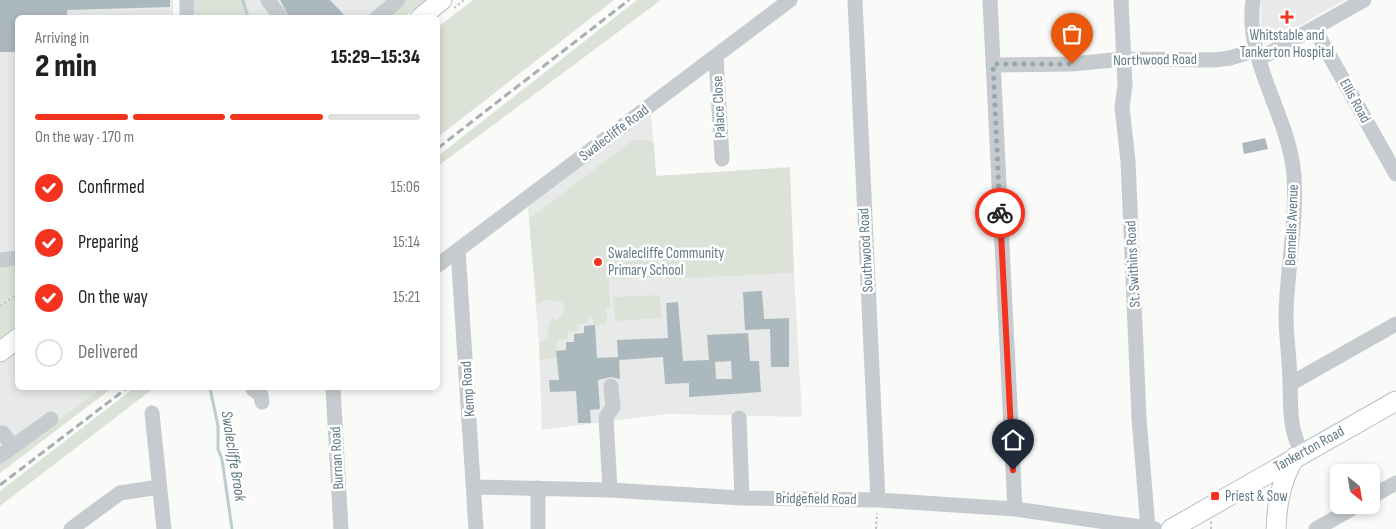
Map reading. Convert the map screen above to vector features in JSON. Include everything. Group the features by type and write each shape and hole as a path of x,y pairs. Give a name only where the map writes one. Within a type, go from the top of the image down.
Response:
{"main road":[{"path":"424,15 442,0"},
{"name":"Tankerton Road","path":"1171,529 1396,401"},
{"path":"1276,529 1277,504 1285,473 1299,455"},
{"path":"1246,485 1262,485 1269,489 1277,504"}],"street":[{"path":"187,0 187,15"},
{"path":"268,0 279,15"},
{"path":"380,15 398,0"},
{"name":"Swalecliffe Road","path":"440,264 790,0"},
{"name":"Southwood Road","path":"855,0 878,500"},
{"path":"990,0 1015,509"},
{"name":"St. Swithins Road","path":"1121,0 1125,85 1122,107 1128,161 1139,418 1151,528"},
{"name":"Bennells Avenue","path":"1253,0 1250,15 1257,55 1285,132 1294,175 1292,247 1286,315 1290,418 1299,455"},
{"name":"Northwood Road","path":"993,64 1072,64 1124,59 1214,60 1257,55 1314,28 1364,0"},
{"name":"Ellis Road","path":"1314,28 1396,174"},
{"name":"Palace Close","path":"716,56 722,159"},
{"name":"Kemp Road","path":"458,250 476,529"},
{"path":"0,260 15,258"},
{"path":"1290,384 1396,324"},
{"path":"610,490 606,417 613,407 611,386"},
{"name":"Burnan Road","path":"333,390 341,529"},
{"path":"152,413 146,433 159,487 164,529"},
{"path":"739,418 742,498"},
{"path":"0,456 52,419"},
{"path":"0,433 3,433 13,447"},
{"path":"1380,492 1396,483"},
{"path":"71,529 120,493 159,487"},
{"name":"Bridgefield Road","path":"474,487 610,490 742,498 878,500 1015,509 1151,528"},
{"path":"538,488 538,529"},
{"path":"1316,529 1342,514"}],"path":[{"path":"0,306 15,295"},
{"path":"876,529 878,500"}],"shaded area":[{"path":"0,0 173,0 173,15 15,15 15,390 98,390 0,464"},
{"path":"195,0 245,0 249,15 195,15"},
{"path":"245,0 391,0 373,15 249,15"},
{"path":"403,0 426,0 407,15 385,15"},
{"path":"473,0 614,0 440,135 440,25"},
{"path":"637,0 661,0 440,165 440,154"},
{"name":"Whitstable and Tankerton Hospital","path":"1261,0 1345,0 1265,45 1261,28"},
{"name":"Swalecliffe Community Primary School","path":"651,113 665,278 794,273 802,417 667,414 542,430 539,343 528,207"},
{"path":"643,139 654,143 656,176 790,167 794,273 665,279 662,251 608,255 610,307 606,309 607,320 605,324 594,325 593,317 587,317 587,323 577,325 578,331 567,332 568,339 557,340 556,358 540,360 539,343 549,338 547,328 552,318 556,320 563,314 565,307 562,302 547,299 537,304 529,219 632,141"},
{"path":"658,254 659,277 612,279 611,256"},
{"path":"0,265 15,265 15,293 0,304"},
{"path":"660,295 661,318 615,321 613,297"},
{"path":"15,296 15,327 0,338 0,307"},
{"path":"98,390 109,390 0,473 0,464"},
{"path":"131,390 151,390 0,506 0,491"}],"building":[{"path":"0,0 170,0 170,7 67,10 67,15 15,15 15,52 0,52"},
{"path":"280,0 330,0 344,15 288,15"},
{"path":"1265,138 1268,149 1244,154 1242,143"},
{"path":"762,291 764,319 789,318 789,367 771,367 770,329 745,330 743,292"},
{"path":"678,302 683,361 709,360 707,335 748,333 750,361 759,361 761,392 689,397 689,383 665,384 663,357 619,360 620,379 611,377 598,380 600,409 590,410 591,423 578,423 576,391 550,392 549,380 559,380 556,351 566,350 566,342 574,342 574,334 584,333 584,326 595,325 597,358 618,357 617,340 668,338 666,303","holes":["731,361 732,379 716,379 715,362"]}],"waterway":[{"name":"Swalecliffe Brook","path":"243,0 247,15"},
{"name":"Swalecliffe Brook","path":"210,390 218,426 218,449 222,459 232,529"}],"railway":[{"path":"440,146 629,0"},
{"path":"0,485 124,390"}],"way so far":[{"path":"1000,213 993,64 1018,66 1072,64"}],"place":[{"name":"Whitstable and Tankerton Hospital","path":"1287,17"},
{"name":"Swalecliffe Community Primary School","path":"598,262"},
{"name":"Priest & Sow","path":"1215,496"}],"route":[{"path":"1000,213 1013,470"}]}
